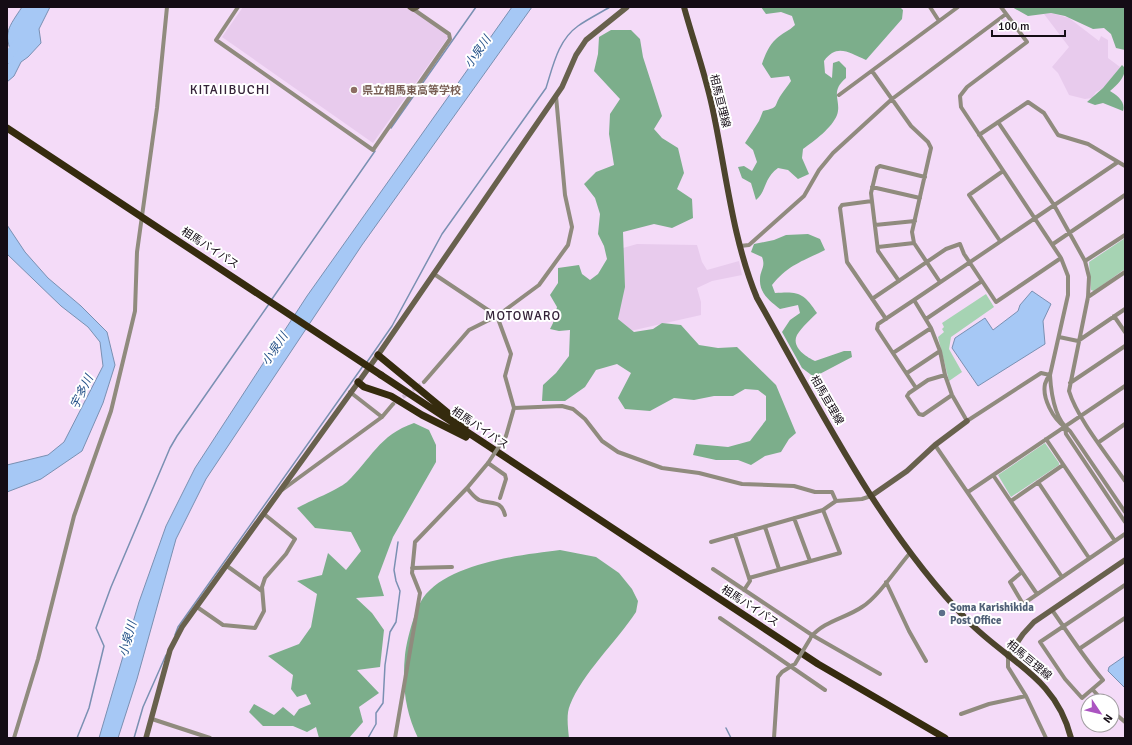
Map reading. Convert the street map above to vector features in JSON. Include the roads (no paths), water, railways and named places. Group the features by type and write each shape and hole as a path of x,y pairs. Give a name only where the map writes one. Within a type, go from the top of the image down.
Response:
{"highway":[{"name":"相馬バイパス","path":"7,128 818,664 945,738"},
{"path":"378,355 490,448"},
{"path":"358,382 364,387 391,396 422,415 490,448"}],"main road":[{"name":"相馬亘理線","path":"684,7 711,105 740,246 749,278 757,298 871,496 910,553 968,621 1008,656 1036,676 1051,693 1061,708 1071,738"}],"street":[{"path":"14,738 38,659 74,516 111,411 135,311 137,252 157,108 167,7"},
{"path":"238,7 216,40 373,150 450,39 449,34 413,8"},
{"path":"146,738 170,650 182,627 378,355 434,274 562,87 576,55 586,40 627,7"},
{"path":"930,7 939,21"},
{"path":"839,95 958,7"},
{"path":"1001,7 1027,42 966,86 960,96 961,107 1053,244 1065,266 1069,285 1050,375 1045,384 1046,395 1052,414 1058,422 1070,431 1125,512"},
{"path":"740,246 749,245 804,196 818,170 833,153 892,99 1006,14"},
{"path":"872,71 911,126 930,144 931,152 912,232 914,243 940,282"},
{"path":"424,382 470,330 496,316 539,284 568,245 572,227 565,195 556,96"},
{"path":"979,135 1028,102 1044,113 1058,135 1088,144 1125,166"},
{"path":"998,122 1054,205 1085,261 1088,277 1088,297 1069,391 1081,416 1125,481"},
{"path":"916,388 877,329 878,324 1118,162"},
{"path":"899,281 878,251 872,201 872,187 877,168 880,166 925,177"},
{"path":"1000,242 969,195 1004,171"},
{"path":"872,187 920,198"},
{"path":"1053,244 1125,195"},
{"path":"872,201 842,205 840,208 847,262 886,319"},
{"path":"875,225 915,221"},
{"path":"1085,261 1125,235"},
{"path":"878,247 914,243"},
{"path":"872,299 946,249 960,244 996,302 1061,258"},
{"path":"1088,297 1125,272"},
{"path":"395,738 420,593 412,574 415,542 467,488 488,463 506,436 514,408 505,376 511,354 496,316 434,274"},
{"path":"926,319 982,281"},
{"path":"914,300 931,328 940,351 945,375 952,395 967,421"},
{"path":"1059,337 1078,341 1125,309"},
{"path":"1114,316 1125,332"},
{"path":"893,353 931,328"},
{"path":"1070,383 1125,346"},
{"path":"907,373 940,351"},
{"path":"711,542 823,510 836,501 862,499 871,496 907,471 935,445 967,421 1041,373 1050,375"},
{"path":"945,375 928,380 909,393 908,396 919,414 923,415 952,395"},
{"path":"968,492 1125,386"},
{"path":"350,392 382,416"},
{"path":"280,492 382,416 393,404"},
{"path":"514,408 562,406 574,409 585,419 602,441 618,452 662,468 699,473 742,484 794,486 816,492 832,492 836,501"},
{"path":"1099,442 1123,425 1125,431"},
{"path":"1064,427 1066,434 1125,522"},
{"path":"1046,439 1115,541"},
{"path":"935,445 1037,594"},
{"path":"488,463 505,475 506,479 500,498"},
{"path":"1011,500 1063,465"},
{"path":"993,475 1062,577"},
{"path":"1038,482 1089,558"},
{"path":"467,488 479,500 499,504 504,508 505,515"},
{"path":"749,578 840,553 823,510"},
{"path":"197,607 223,625 246,629 255,628 264,611 262,590 265,578 286,554 295,539 264,514"},
{"path":"794,518 810,561"},
{"path":"765,526 779,570"},
{"path":"1022,572 1010,582 1023,604 1125,534"},
{"path":"735,535 750,581 744,590"},
{"path":"774,738 778,677 782,672 793,665 811,637 834,620 862,608 872,599 910,553"},
{"path":"1046,738 1026,696 1008,667 1008,656 1029,627 1125,560"},
{"path":"227,566 262,590"},
{"path":"412,568 452,566"},
{"path":"713,569 811,637 880,674"},
{"path":"886,582 909,631 926,661"},
{"path":"1052,610 1064,627 1079,649 1104,680 1082,698 1065,679 1040,642 1064,627 1125,585"},
{"path":"720,618 793,665 824,690"},
{"path":"1079,649 1125,618"},
{"path":"1093,690 1096,693"},
{"path":"961,714 989,704 1026,696"},
{"path":"152,719 210,738"}],"water":[{"path":"22,7 50,7 39,29 41,43 21,62 14,76 7,82 7,65 13,56 8,41 8,30"},
{"name":"小泉川","path":"512,7 532,7 362,245 206,479 176,539 137,679 118,738 99,738 139,602 166,526 195,468 307,296"},
{"path":"7,225 25,252 48,278 81,306 107,332 115,365 103,403 82,451 41,479 7,492 7,465 48,455 64,442 103,366 100,342 88,327 61,306 7,254"},
{"path":"1032,291 1051,304 1043,321 1045,344 978,386 952,348 955,338 985,318 993,330 1018,311 1020,305"},
{"path":"1125,656 1125,688 1108,671 1109,667"}],"waterway":[{"path":"391,128 476,7"},
{"path":"367,362 392,326 442,234 546,88 557,54 566,38 578,26 610,7"},
{"name":"宇多川","path":"7,59 17,43"},
{"path":"272,299 375,151"},
{"path":"77,738 89,708 104,646 96,628 111,587 170,448 269,304"},
{"path":"175,635 178,627 363,366"},
{"path":"368,738 376,724 376,713 383,703 385,665 390,632 396,622 400,591 394,570 398,542"},
{"path":"134,738 143,707 166,655"},
{"path":"726,728 731,738"}],"tunnel":[{"path":"393,404 424,382"}],"place":[{"name":"県立相馬東高等学校","path":"354,90"},
{"name":"Soma Karishikida Post Office","path":"942,613"}],"district":[{"name":"KITAIIBUCHI","path":"230,90"},
{"name":"MOTOWARO","path":"523,316"}]}
